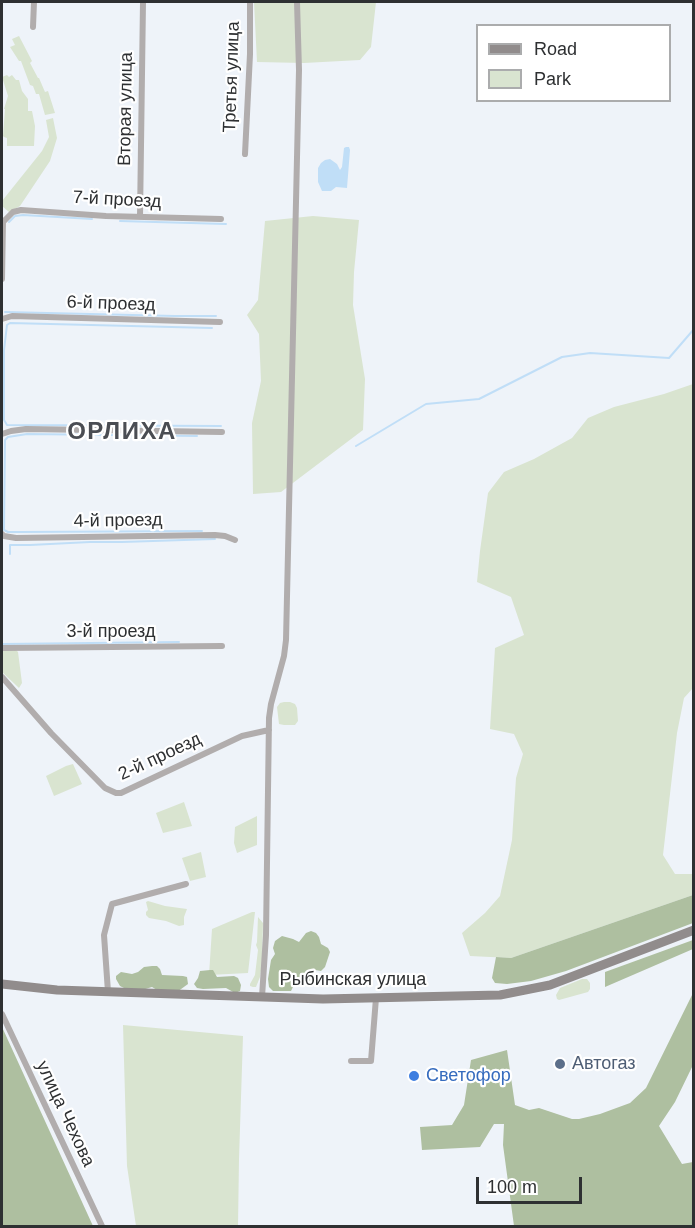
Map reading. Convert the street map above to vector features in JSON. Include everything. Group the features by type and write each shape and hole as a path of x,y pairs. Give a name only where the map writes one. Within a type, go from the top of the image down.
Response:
{"main road":[{"name":"Рыбинская улица","path":"2,984 57,990 322,999 500,995 550,985 693,930"}],"street":[{"path":"33,27 34,2"},
{"name":"Вторая улица","path":"140,217 143,2"},
{"name":"Третья улица","path":"245,154 250,2"},
{"path":"262,997 266,935 269,730 271,704 286,640 299,70 297,2"},
{"name":"7-й проезд","path":"2,279 3,222 13,212 28,209 140,217 221,219"},
{"name":"6-й проезд","path":"2,319 12,316 220,322"},
{"path":"2,434 26,429 222,432"},
{"name":"4-й проезд","path":"2,534 16,538 215,535 235,540"},
{"name":"3-й проезд","path":"2,648 222,646"},
{"name":"2-й проезд","path":"2,677 51,732 105,788 112,792 120,793 242,736 269,730"},
{"path":"108,992 104,935 112,904 186,884"},
{"path":"351,1061 371,1061 376,998"},
{"name":"улица Чехова","path":"2,1014 102,1227"}],"green space":[{"path":"254,2 376,2 371,47 360,60 304,63 257,62"},
{"path":"19,36 45,92 48,91 55,113 45,115 39,94 36,94 33,86 30,85 21,61 10,47 15,45 12,39"},
{"path":"7,75 9,77 12,75 19,80 22,91 28,99 28,111 32,111 35,126 34,146 7,146 7,138 3,136 4,109 8,96 2,77"},
{"path":"53,118 57,138 50,161 20,206 9,212 2,206 2,201 42,151 49,137 46,120"},
{"path":"313,216 359,220 353,305 365,379 363,430 281,492 253,494 252,423 261,381 259,334 247,315 258,300 265,221"},
{"path":"693,384 693,688 684,698 677,733 663,855 675,874 693,874 693,895 511,958 470,956 462,933 500,896 512,840 516,778 523,754 514,734 490,729 495,648 524,635 511,597 477,582 488,493 504,472 572,438 588,418 614,407"},
{"path":"2,650 18,652 22,683 19,688 2,672"},
{"path":"284,702 295,704 297,708 298,721 295,725 279,724 277,707"},
{"path":"73,764 82,784 54,796 46,776"},
{"path":"184,802 192,826 163,833 156,813"},
{"path":"257,816 257,845 237,853 234,843 235,827"},
{"path":"201,852 206,877 190,881 182,858"},
{"path":"693,895 693,923 566,971 531,981 507,984 495,983 492,978 496,957 511,958"},
{"path":"146,902 187,909 184,925 179,926 149,918 146,915 148,910"},
{"path":"255,912 248,973 209,975 212,929"},
{"path":"258,917 263,923 262,964 260,977 256,987 253,987 250,984 255,975 258,950 256,945"},
{"path":"311,931 316,933 321,944 330,952 325,967 321,971 315,970 313,979 310,981 298,977 291,991 273,991 269,987 268,979 271,960 275,954 273,948 275,941 282,936 299,942 306,933"},
{"path":"693,940 693,949 605,987 605,972"},
{"path":"157,966 162,975 187,977 188,984 177,992 157,990 152,987 142,990 126,989 120,986 116,979 121,972 132,974 144,967"},
{"path":"213,970 217,977 234,976 238,978 241,985 240,991 235,993 226,988 197,988 194,984 200,971"},
{"path":"587,979 590,983 588,992 557,999 556,995 560,988"},
{"path":"693,993 693,1065 675,1102 659,1126 682,1164 693,1162 693,1226 514,1226 503,1145 504,1124 494,1124 480,1147 422,1150 420,1127 452,1125 464,1105 471,1060 507,1050 515,1105 529,1110 539,1108 572,1119 579,1119 630,1103 646,1088"},
{"path":"123,1025 243,1036 238,1226 136,1226 127,1166"},
{"path":"2,1027 93,1226 2,1226"}],"water":[{"path":"346,147 350,150 347,188 336,187 331,191 322,191 318,182 318,168 325,160 330,159 337,164 340,170"}],"waterway":[{"path":"9,222 15,216 23,215 92,219"},
{"path":"120,221 226,224"},
{"path":"5,312 216,316"},
{"path":"212,328 10,323 7,325 4,350 4,420 7,425 221,426"},
{"path":"356,446 426,404 479,399 562,357 590,353 669,358 694,329"},
{"path":"197,436 27,434 8,437 5,440 4,530 8,532 202,531"},
{"path":"10,554 10,545 215,539"},
{"path":"2,644 179,642"}],"place":[{"name":"Автогаз","path":"560,1064"},
{"name":"Светофор","path":"414,1076"}],"district":[{"name":"ОРЛИХА","path":"122,432"}]}
